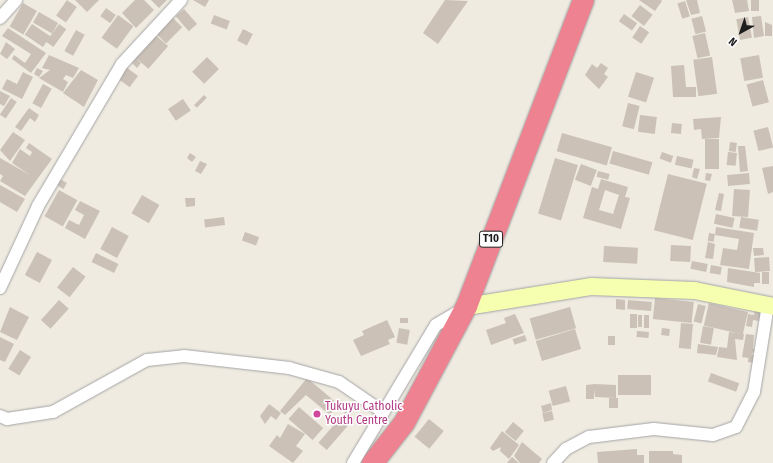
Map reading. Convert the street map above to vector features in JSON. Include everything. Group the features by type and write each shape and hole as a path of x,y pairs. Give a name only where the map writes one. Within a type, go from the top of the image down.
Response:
{"highway":[{"name":"T10","path":"360,460 404,422 466,306 583,0"}],"street":[{"path":"0,18 16,0"},
{"path":"0,288 38,206 122,64 181,0"},
{"path":"342,463 360,460 383,412 436,325 466,306 592,286 694,290 770,306 754,392 736,427 713,435 654,429 590,437 566,449 553,463"},
{"path":"0,416 7,419 53,412 147,360 184,356 303,372 339,382 383,412"}],"building":[{"path":"67,0 77,7 66,22 56,16"},
{"path":"75,0 99,0 87,12"},
{"path":"135,0 144,0 154,10 136,28 122,13"},
{"path":"151,0 167,0 159,8"},
{"path":"193,0 209,0 205,7"},
{"path":"445,0 468,1 438,44 423,33"},
{"path":"639,0 661,0 662,1 655,11"},
{"path":"732,0 747,0 749,11 735,13"},
{"path":"751,0 759,0 759,11 751,11"},
{"path":"685,1 690,16 682,19 677,3"},
{"path":"685,1 690,16 682,19 677,3"},
{"path":"23,3 37,11 23,34 10,26"},
{"path":"640,5 653,15 644,26 631,16"},
{"path":"106,8 116,15 110,23 100,16"},
{"path":"184,9 197,24 189,31 176,16"},
{"path":"39,12 58,23 52,33 33,22"},
{"path":"624,14 637,23 632,31 619,21"},
{"path":"118,15 133,26 117,49 102,38"},
{"path":"214,15 230,21 227,29 211,23"},
{"path":"171,16 182,27 166,44 155,32"},
{"path":"702,16 706,31 696,34 691,19"},
{"path":"761,16 764,36 754,38 752,17"},
{"path":"748,17 752,38 740,40 736,19"},
{"path":"765,22 772,25 772,36 765,36"},
{"path":"32,24 50,36 43,47 25,35"},
{"path":"59,24 66,29 53,47 46,42"},
{"path":"640,26 649,32 641,44 632,38"},
{"path":"8,28 46,53 31,73 12,59 14,55 25,63 31,54 2,36"},
{"path":"243,29 253,34 247,46 237,41"},
{"path":"76,30 85,35 73,56 64,51"},
{"path":"153,33 168,46 148,69 133,56"},
{"path":"705,33 710,55 698,58 692,36"},
{"path":"6,42 15,49 7,59 0,54"},
{"path":"49,55 79,68 73,78 66,75 63,79 68,82 63,92 39,78 50,70 42,68"},
{"path":"759,55 763,78 744,81 740,58"},
{"path":"207,57 219,69 204,84 192,72"},
{"path":"712,57 717,94 698,96 693,60"},
{"path":"136,58 141,63 137,68 132,63"},
{"path":"601,63 608,68 604,74 608,77 599,89 585,75 592,64 597,68"},
{"path":"684,65 686,87 696,87 696,97 673,97 671,66"},
{"path":"126,67 138,76 130,87 118,78"},
{"path":"37,68 43,71 39,77 34,74"},
{"path":"81,70 98,80 84,107 63,93"},
{"path":"23,72 33,77 22,99 2,89 7,79 17,84"},
{"path":"636,72 654,78 646,103 628,97"},
{"path":"763,80 769,102 753,107 747,84"},
{"path":"43,84 52,89 41,108 32,103"},
{"path":"0,91 10,96 4,106 0,104"},
{"path":"204,95 207,98 197,108 194,105"},
{"path":"11,98 17,102 6,118 0,114"},
{"path":"183,99 191,111 176,121 168,109"},
{"path":"628,103 640,106 634,129 622,126"},
{"path":"29,108 39,115 35,122 30,118 21,131 15,127"},
{"path":"640,115 657,117 655,134 638,132"},
{"path":"721,117 719,138 702,139 701,129 694,130 693,119"},
{"path":"672,123 682,124 681,134 671,133"},
{"path":"768,127 773,147 759,151 753,131"},
{"path":"13,132 25,140 10,161 0,150"},
{"path":"562,133 612,147 607,166 557,151"},
{"path":"705,139 719,139 719,169 705,169"},
{"path":"730,142 737,143 736,152 729,151"},
{"path":"29,143 52,159 25,196 0,181 3,176 0,174 0,158 30,175 12,163 20,149 30,156 32,152 26,148"},
{"path":"738,146 745,146 748,171 740,172"},
{"path":"613,151 652,162 649,175 609,163"},
{"path":"662,152 673,156 671,163 660,159"},
{"path":"728,152 737,153 736,166 727,165"},
{"path":"190,153 196,157 192,162 187,158"},
{"path":"677,156 694,160 692,169 675,165"},
{"path":"555,158 578,165 561,220 538,213"},
{"path":"200,161 207,164 201,174 195,171"},
{"path":"581,164 597,170 591,186 575,180"},
{"path":"773,166 773,192 768,194 762,168"},
{"path":"694,168 700,169 697,179 692,177"},
{"path":"598,171 610,174 608,180 597,177"},
{"path":"706,173 712,174 710,181 705,180"},
{"path":"749,173 750,184 728,186 727,175"},
{"path":"668,174 707,184 693,240 654,230"},
{"path":"60,179 67,183 63,189 56,185"},
{"path":"601,179 628,187 625,197 630,198 621,229 583,218 592,187 598,189","holes":["605,190 619,195 613,214 599,210"]},
{"path":"0,185 25,199 17,212 0,202"},
{"path":"734,189 750,190 748,217 732,216"},
{"path":"59,190 77,200 63,226 44,216"},
{"path":"719,193 724,194 721,211 715,210"},
{"path":"142,195 159,205 149,223 132,213"},
{"path":"185,198 195,198 195,206 186,207"},
{"path":"80,201 100,211 85,239 65,228 69,220 79,225 84,215 75,210"},
{"path":"716,214 735,218 733,228 714,224"},
{"path":"224,217 225,225 205,227 204,219"},
{"path":"741,217 759,220 757,231 739,228"},
{"path":"112,227 129,236 117,258 100,249"},
{"path":"716,227 754,233 749,269 720,265 723,248 737,250 739,239 715,235"},
{"path":"245,232 259,237 256,246 242,240"},
{"path":"709,233 715,234 714,242 708,241"},
{"path":"708,242 715,244 713,259 705,258"},
{"path":"671,245 691,246 690,262 670,261"},
{"path":"604,246 638,248 637,264 603,262"},
{"path":"753,248 763,248 764,255 754,256"},
{"path":"37,252 52,260 40,283 25,275"},
{"path":"96,253 118,264 114,273 92,262"},
{"path":"769,257 770,271 755,272 754,258"},
{"path":"692,261 708,264 706,272 690,269"},
{"path":"711,265 722,267 720,275 710,273"},
{"path":"73,267 86,277 70,297 57,287"},
{"path":"728,268 760,273 760,283 754,283 754,287 727,282"},
{"path":"762,272 769,272 769,284 762,284"},
{"path":"655,298 694,302 692,323 653,319"},
{"path":"616,299 625,300 625,310 616,309"},
{"path":"59,300 69,309 51,329 41,320"},
{"path":"628,300 652,302 651,311 627,309"},
{"path":"709,303 748,312 743,334 704,325"},
{"path":"698,304 706,306 701,323 694,321"},
{"path":"10,307 29,317 17,340 0,332"},
{"path":"570,307 576,328 536,340 530,319"},
{"path":"755,311 761,312 759,321 753,320 752,327 746,326 748,314 754,315"},
{"path":"515,314 524,333 491,345 486,330 506,323 504,318"},
{"path":"630,314 637,314 637,328 630,328"},
{"path":"638,315 642,315 642,327 638,327"},
{"path":"644,315 649,315 649,328 644,328"},
{"path":"400,318 408,318 408,323 400,323"},
{"path":"387,320 395,337 388,340 390,344 361,356 353,340 364,335 362,331"},
{"path":"681,323 693,324 691,349 679,348"},
{"path":"703,326 714,328 711,345 700,343"},
{"path":"399,328 410,330 407,345 396,343"},
{"path":"662,328 670,329 669,336 661,335"},
{"path":"575,329 581,349 542,361 536,341"},
{"path":"637,331 649,332 648,338 636,337"},
{"path":"729,332 744,334 743,340 735,339 737,360 717,357 719,347 727,348"},
{"path":"746,334 754,335 753,349 756,349 748,358 742,357"},
{"path":"525,335 527,341 514,345 513,339"},
{"path":"608,336 615,336 615,345 608,345"},
{"path":"0,337 14,344 5,362 0,360"},
{"path":"698,344 718,347 716,355 697,353"},
{"path":"20,350 31,357 19,376 8,369"},
{"path":"749,354 755,355 754,363 748,362"},
{"path":"711,373 739,383 736,392 708,381"},
{"path":"618,375 651,375 651,395 618,395"},
{"path":"307,378 338,404 330,415 306,395 285,415 280,411"},
{"path":"586,385 616,385 616,398 595,397 594,389 594,399 586,399"},
{"path":"566,386 570,401 553,406 549,391"},
{"path":"609,398 618,398 618,408 609,408"},
{"path":"551,403 552,410 543,413 541,406"},
{"path":"269,404 281,413 276,420 271,416 265,424 260,416"},
{"path":"299,407 323,428 313,440 289,419"},
{"path":"346,411 354,418 327,450 318,443"},
{"path":"552,411 554,420 544,422 542,413"},
{"path":"429,419 444,431 429,449 415,437"},
{"path":"513,422 524,431 516,441 505,432"},
{"path":"288,424 305,434 296,446 303,451 293,463 269,446 277,435 280,438"},
{"path":"502,431 519,445 509,459 500,451 501,447 493,451 490,448"},
{"path":"522,442 542,459 539,463 520,463 514,456"},
{"path":"637,449 637,455 644,455 644,463 598,463 597,452"},
{"path":"649,451 673,451 673,454 682,455 682,463 649,463"},
{"path":"512,457 519,463 507,463"}],"place":[{"name":"Tukuyu Catholic Youth Centre","path":"317,414"}]}
